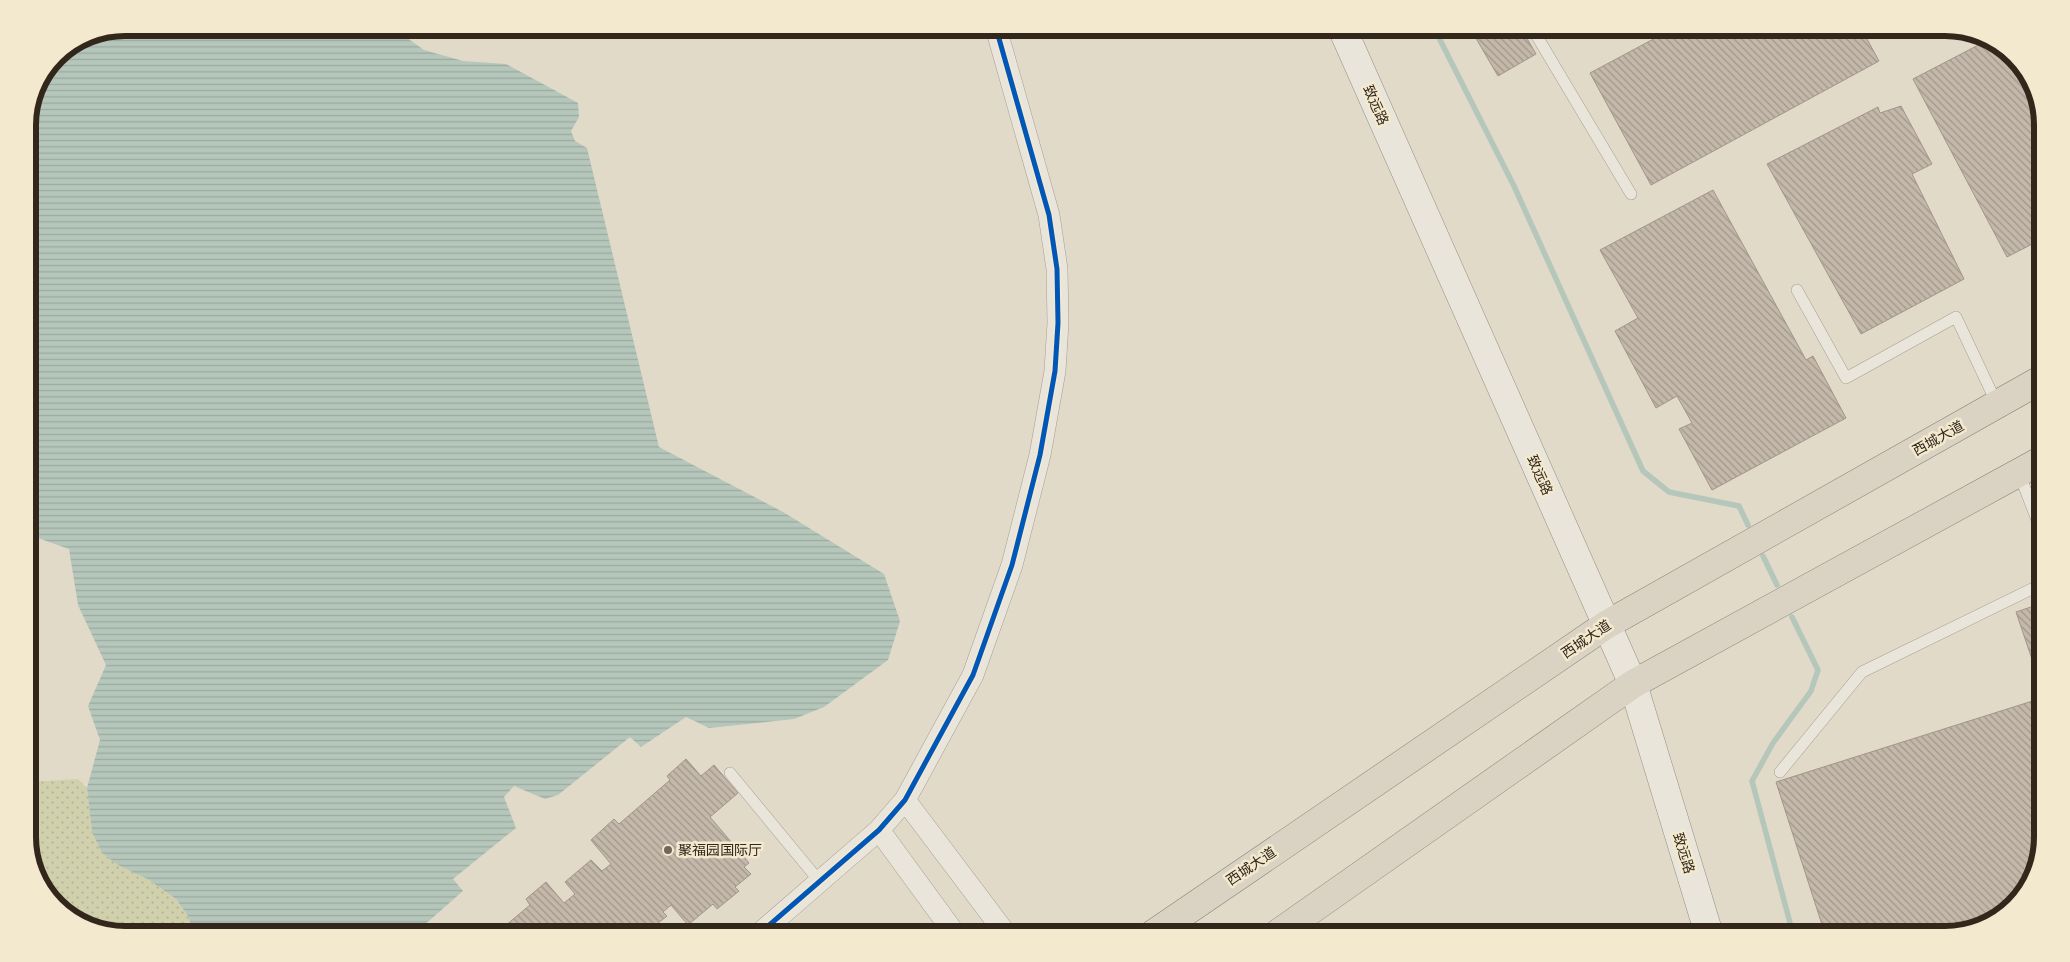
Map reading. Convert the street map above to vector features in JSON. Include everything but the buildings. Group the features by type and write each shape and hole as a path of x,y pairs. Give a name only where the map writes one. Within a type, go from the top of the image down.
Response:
{"highway":[{"name":"西城大道","path":"1164,926 1606,625 2034,383"},
{"path":"1288,926 1633,684 2031,467"}],"main road":[{"name":"致远路","path":"1346,36 1633,684 1707,926"}],"street":[{"path":"768,926 879,830 906,800 973,675 1012,565 1040,455 1055,371 1058,323 1057,269 1050,215 998,36"},
{"path":"906,800 1000,926"},
{"path":"879,830 949,926"}],"lane":[{"path":"1537,36 1631,194"},
{"path":"1798,290 1846,378 1956,318 1997,404"},
{"path":"2031,467 2034,485"},
{"path":"1780,772 1862,672 2034,588"},
{"path":"730,773 820,882"}],"green space":[{"path":"78,779 87,788 92,832 118,865 149,880 176,899 188,916 191,926 119,926 108,924 81,914 62,900 48,881 38,854 36,843 36,782"}],"shaded area":[{"path":"119,36 404,36 424,50 463,61 506,64 578,103 579,117 571,131 575,141 587,148 659,447 783,512 884,574 900,621 888,660 824,707 794,719 709,728 686,717 641,747 630,737 558,795 545,799 514,786 504,797 516,828 453,879 463,891 423,926 191,926 188,916 176,899 149,880 118,865 102,853 92,832 87,788 100,740 88,706 106,665 78,605 69,549 36,537 36,119 43,91 51,76 62,62 86,45 102,39"}],"waterway":[{"path":"1438,36 1514,186 1643,471 1669,492 1739,506 1748,525"},
{"path":"1763,556 1777,585"},
{"path":"1791,926 1752,781 1773,743 1811,691 1818,670 1792,617"}],"cycle path":[{"path":"768,926 879,830 905,800 973,675 1012,565 1040,455 1055,371 1058,323 1057,269 1049,215 998,36"}],"place":[{"name":"聚福园国际厅","path":"668,850"}]}
